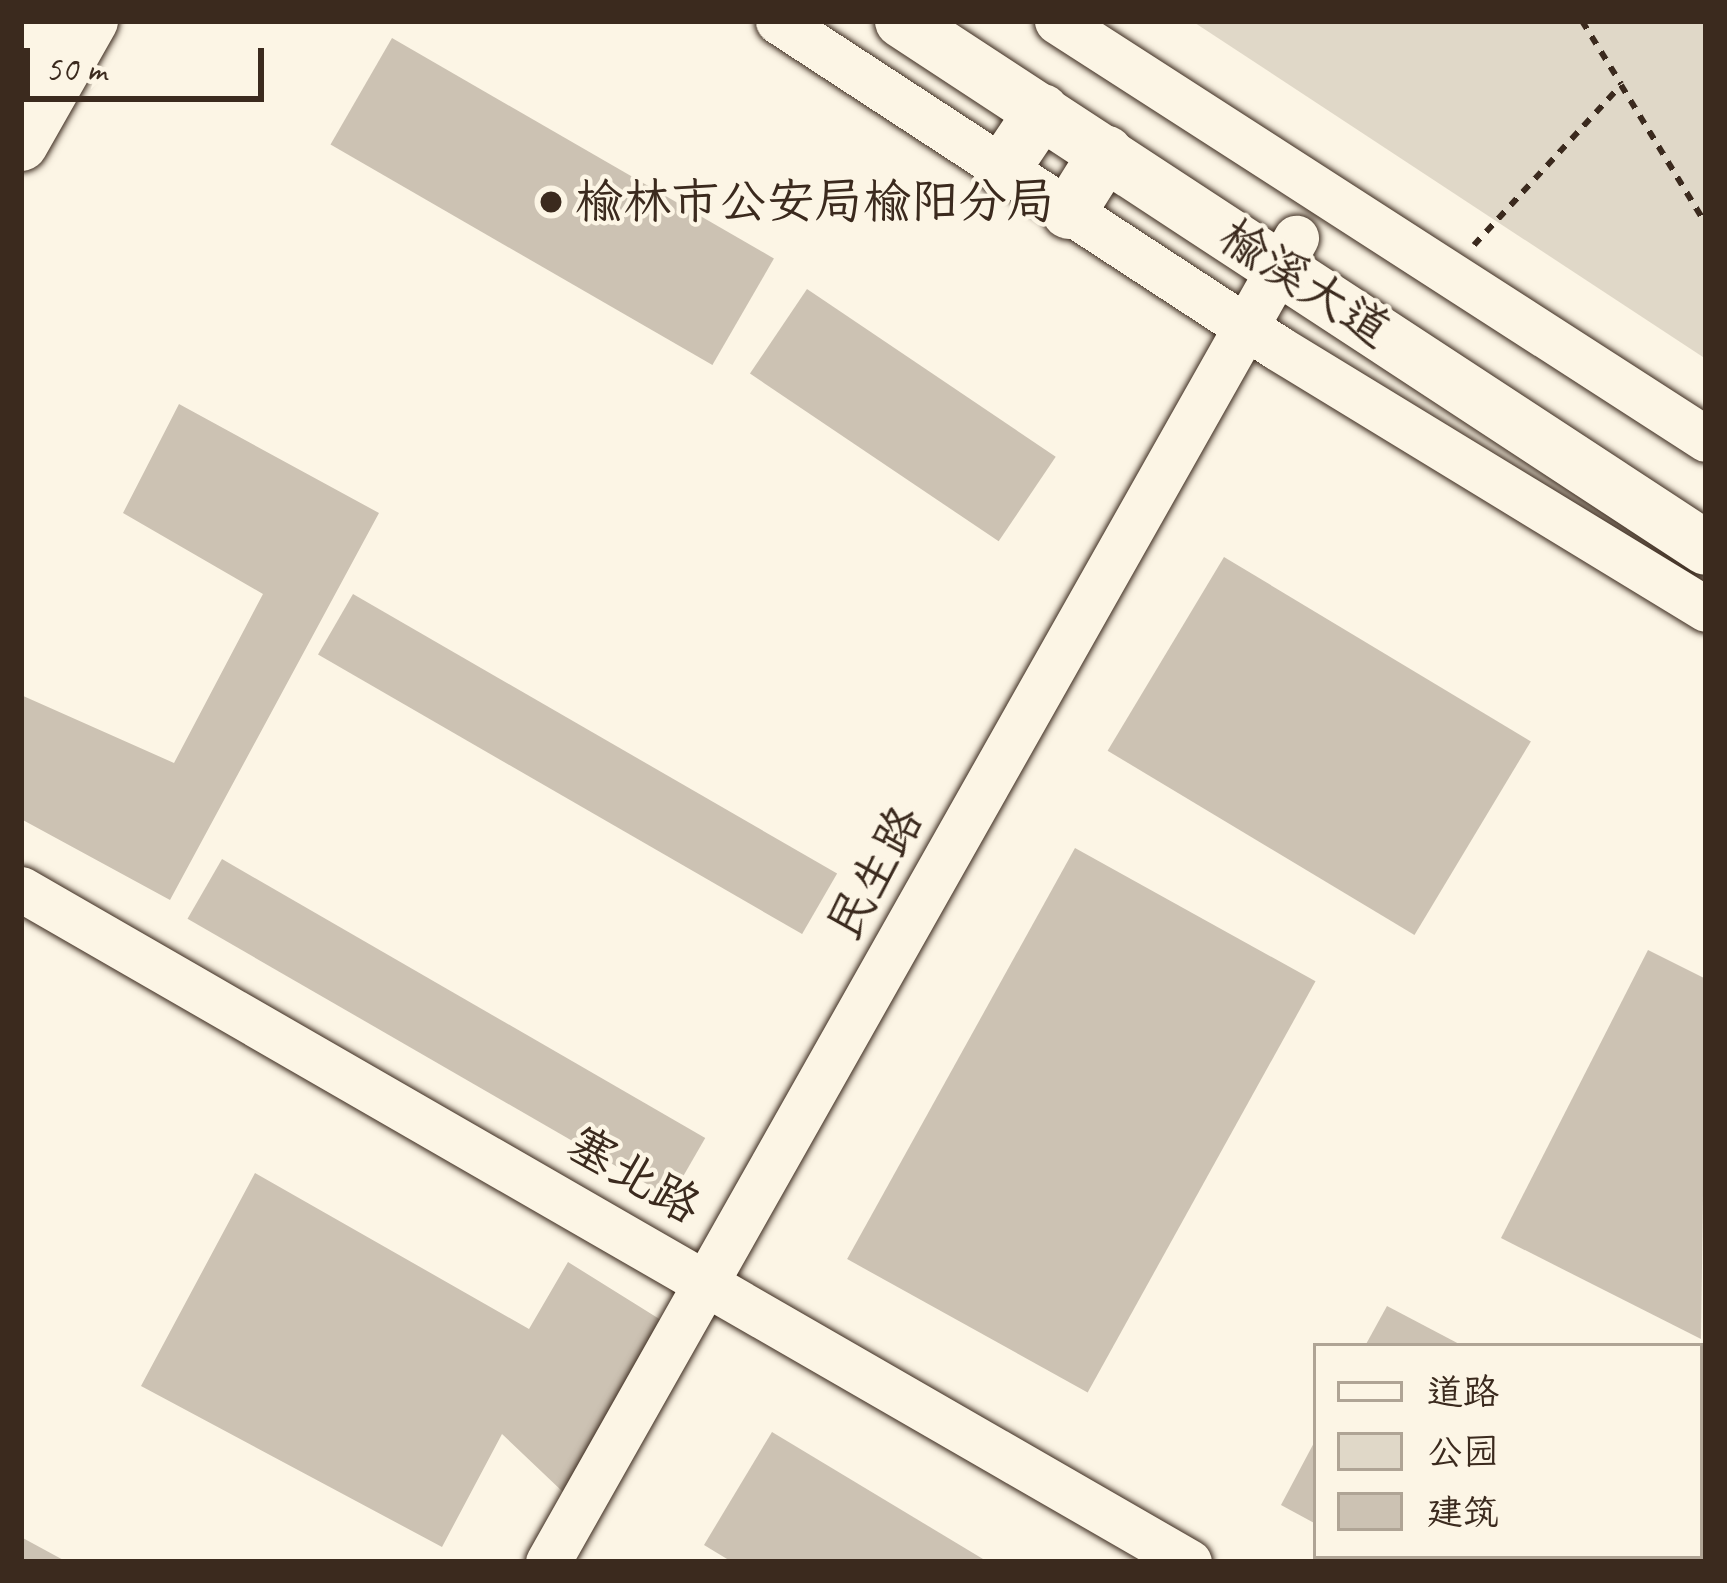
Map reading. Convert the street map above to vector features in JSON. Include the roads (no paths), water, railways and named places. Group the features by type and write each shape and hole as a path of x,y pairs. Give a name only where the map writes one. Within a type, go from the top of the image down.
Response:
{"main road":[{"path":"21,59 43,21"},
{"path":"21,144 91,21"},
{"name":"榆溪大道","path":"902,21 1106,153 1288,252 1706,505"},
{"name":"榆溪大道","path":"967,21 1706,548"},
{"path":"1003,170 1042,111"},
{"path":"1069,212 1106,153"}],"street":[{"path":"778,21 1245,327 1706,609"},
{"path":"1057,21 1706,439"},
{"name":"民生路","path":"548,1562 1288,252"},
{"name":"塞北路","path":"21,889 708,1279 1189,1562"}],"place":[{"name":"榆林市公安局榆阳分局","path":"551,202"}]}
